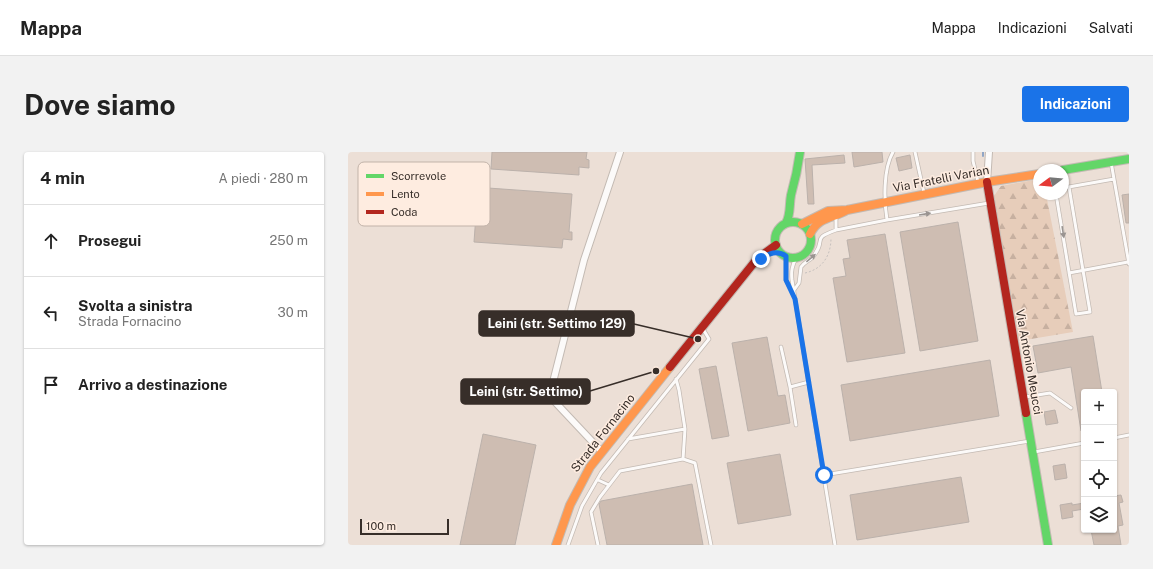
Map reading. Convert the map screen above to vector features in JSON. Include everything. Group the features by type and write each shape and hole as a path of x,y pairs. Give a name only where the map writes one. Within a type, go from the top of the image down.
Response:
{"street":[{"path":"602,452 555,402 551,394 551,390 586,253 620,152"},
{"path":"800,152 794,189 794,213 801,224"},
{"path":"983,183 989,152"},
{"path":"1069,169 1129,159"},
{"name":"Via Fratelli Varian","path":"810,234 813,227 824,218 847,210 983,183 1033,175"},
{"name":"Via Antonio Meucci","path":"983,183 989,203 1048,545"},
{"path":"786,224 789,218 791,196 794,189"},
{"name":"Via Fratelli Varian","path":"801,224 817,214 836,213"},
{"path":"795,222 801,224 806,227 810,234 810,246 802,256 796,258 784,255 776,245 776,235 778,230 786,224 795,222"},
{"name":"Strada Fornacino","path":"556,545 561,526 573,496 590,467 748,271 758,256 776,245"},
{"name":"Strada Fornacino","path":"748,271 768,254 776,252 784,255"}],"lane":[{"path":"887,220 884,203 885,186 893,152"},
{"path":"915,152 924,195"},
{"path":"973,152 973,162 983,183"},
{"path":"1069,273 1128,263 1111,162"},
{"path":"1057,200 1076,314 1090,312 1069,186 1114,179"},
{"path":"794,290 799,283 801,267 815,255 822,235 836,230 887,220 989,203"},
{"path":"836,213 836,230"},
{"path":"784,255 786,280 795,299"},
{"path":"796,258 791,271 835,545"},
{"path":"568,545 582,506 602,473 708,339 702,328"},
{"path":"782,347 796,425"},
{"path":"676,379 679,390 684,429 683,459"},
{"path":"790,386 809,382"},
{"path":"1023,397 1050,393 1071,408"},
{"path":"628,439 684,429"},
{"path":"1117,437 1129,435"},
{"path":"824,475 1030,441"},
{"path":"1032,453 1081,444"},
{"path":"598,545 591,512 620,471 683,459 695,464 711,545"},
{"path":"598,480 609,485"}],"path":[{"path":"805,273 816,269 824,262 829,253 831,238"}],"green space":[{"path":"1033,180 1033,200 1047,200 1073,332 1019,341 994,196 1001,186"}],"building":[{"path":"492,152 587,152 586,159 589,160 589,168 579,167 579,175 491,169"},
{"path":"852,152 882,152 883,162 854,167"},
{"path":"844,155 845,163 812,165 814,204 808,204 805,159"},
{"path":"910,155 912,168 899,171 896,158"},
{"path":"490,188 572,194 569,232 572,232 572,240 563,239 562,248 474,242 475,226 490,226"},
{"path":"1129,194 1129,223 1126,223 1122,195"},
{"path":"958,222 978,341 920,351 900,232"},
{"path":"885,234 905,353 847,362 833,278 846,276 843,259 850,258 847,240"},
{"path":"1093,336 1102,389 1081,389 1081,431 1071,367 1038,373 1033,346"},
{"path":"767,337 778,396 785,395 790,423 748,431 732,343"},
{"path":"990,360 999,416 850,441 841,385"},
{"path":"716,366 729,436 712,439 699,369"},
{"path":"1055,410 1058,423 1046,425 1044,412"},
{"path":"483,434 536,445 515,545 460,545"},
{"path":"780,454 791,515 738,524 727,463"},
{"path":"1065,464 1067,478 1055,480 1053,466"},
{"path":"961,477 969,522 857,540 850,495"},
{"path":"692,484 703,545 607,545 599,504 601,501"},
{"path":"1121,495 1123,502 1119,503 1123,525 1118,526 1121,545 1094,545 1092,533 1117,533 1117,496"},
{"path":"1081,504 1081,510 1072,511 1073,517 1062,519 1060,505"}],"traffic: fast":[{"path":"786,223 789,216 791,195 800,152"},
{"path":"1069,169 1129,159"},
{"path":"796,222 806,227 810,233 811,240 810,247 806,253 800,257 790,258 780,253 776,247 775,237 780,227 786,223 796,222"},
{"path":"1026,413 1048,545"}],"traffic: slow":[{"path":"802,224 828,211 847,210 987,182 1033,175"},
{"path":"810,234 817,224 847,210"},
{"path":"556,545 570,505 590,467 670,367"}],"traffic: jam":[{"path":"987,182 1026,413"},
{"path":"670,367 757,259 776,245"}],"place":[{"name":"Leini (str. Settimo 129)","path":"698,339"},
{"name":"Leini (str. Settimo)","path":"656,371"}],"route":[{"path":"761,259 768,254 776,252 786,256 786,280 795,299 824,475"}]}
